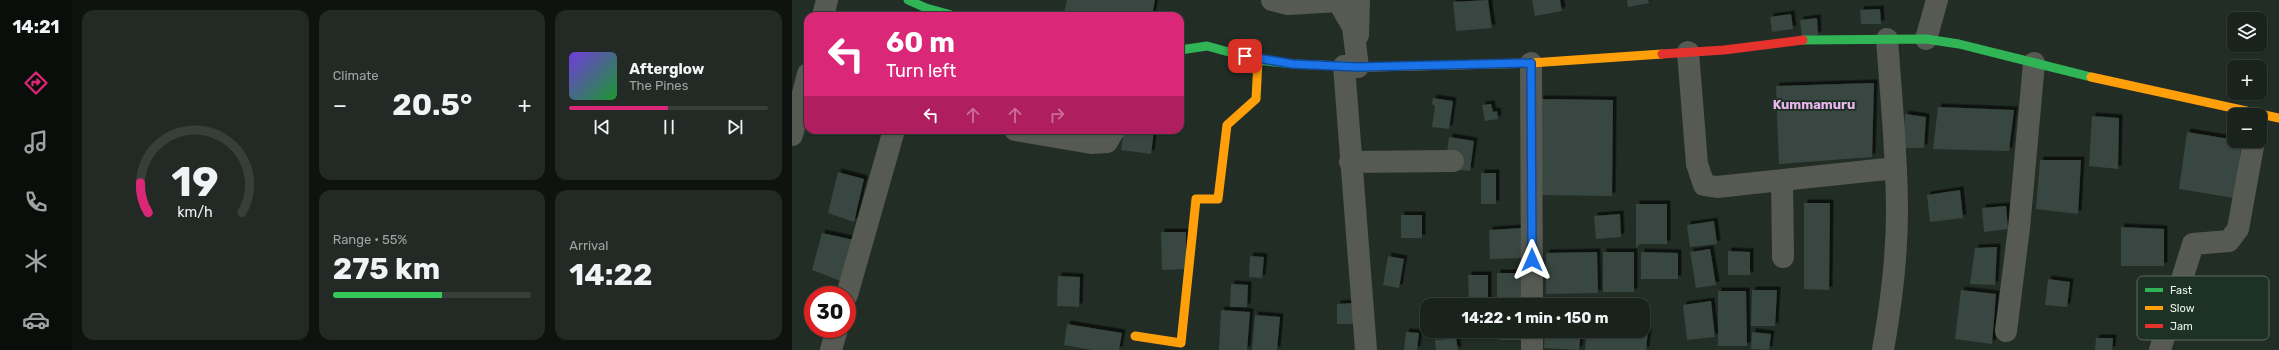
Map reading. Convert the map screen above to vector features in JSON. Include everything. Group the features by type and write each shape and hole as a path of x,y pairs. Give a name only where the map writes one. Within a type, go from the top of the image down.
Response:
{"main road":[{"path":"919,8 937,12"},
{"path":"1184,49 1207,46 1258,60 1293,64 1351,66 1531,63 1688,52 1804,40 1926,39 1960,44 2034,64 2234,108"},
{"path":"1135,336 1181,342 1196,199 1218,199 1227,125 1256,99 1258,60"}],"street":[{"path":"824,12 827,0"},
{"path":"1272,0 1288,4 1338,1 1353,27 1350,162 1366,350"},
{"path":"1351,66 1359,0"},
{"path":"1926,39 1937,0"},
{"path":"1883,350 1891,308 1897,214 1896,168 1887,39"},
{"path":"1688,52 1698,164 1704,185 1717,187 1896,168"},
{"path":"1531,63 1532,298"},
{"path":"2006,331 2019,228 2034,64"},
{"path":"792,135 804,89"},
{"path":"850,286 893,134"},
{"path":"1038,134 1091,143 1107,142 1112,134"},
{"path":"2183,276 2193,244 2229,241 2238,228 2253,148"},
{"path":"1350,162 1453,161"},
{"path":"1782,180 1783,257"},
{"path":"831,350 834,338"},
{"path":"1532,338 1532,350"},
{"path":"2160,350 2163,340"}],"building":[{"path":"1067,0 1155,0 1153,12 1064,12"},
{"path":"1488,0 1492,28 1456,31 1453,2"},
{"path":"1532,0 1560,0 1562,11 1535,16"},
{"path":"1627,0 1648,0 1649,3 1628,7"},
{"path":"1880,9 1881,24 1861,24 1860,10"},
{"path":"1791,14 1793,29 1772,32 1770,17"},
{"path":"1817,18 1818,35 1802,37 1800,20"},
{"path":"1874,83 1872,157 1779,164 1776,86"},
{"path":"1433,98 1453,101 1449,129 1432,127 1435,106 1432,104"},
{"path":"1540,99 1613,100 1612,196 1539,195"},
{"path":"1491,104 1493,112 1497,111 1498,119 1485,121 1482,105"},
{"path":"1938,107 2014,110 2009,151 1933,149"},
{"path":"1905,114 1926,117 1924,148 1903,148"},
{"path":"2092,116 2119,118 2118,169 2089,166"},
{"path":"2187,132 2227,139 2227,148 2241,148 2234,198 2179,189"},
{"path":"1123,134 1154,134 1151,154 1121,150"},
{"path":"1449,137 1474,141 1470,171 1445,168"},
{"path":"2040,160 2081,160 2078,214 2036,209"},
{"path":"838,172 864,179 854,222 828,213"},
{"path":"1481,173 1496,173 1496,204 1481,204"},
{"path":"1960,190 1963,218 1930,222 1927,195"},
{"path":"1804,203 1830,203 1829,290 1804,289"},
{"path":"1636,204 1667,204 1667,244 1640,244 1636,248"},
{"path":"2006,206 2008,229 1984,232 1982,208"},
{"path":"1620,214 1621,237 1596,239 1594,216"},
{"path":"1401,215 1422,215 1422,238 1401,238"},
{"path":"1714,221 1717,244 1690,247 1687,225"},
{"path":"2121,227 2164,229 2164,266 2121,266"},
{"path":"1521,228 1522,258 1490,259 1489,230"},
{"path":"1161,232 1186,232 1186,269 1162,270"},
{"path":"822,233 854,240 843,282 812,270"},
{"path":"1997,247 1995,285 1970,284 1975,248"},
{"path":"1710,249 1716,285 1696,288 1690,252"},
{"path":"1728,251 1750,252 1750,275 1728,275"},
{"path":"1597,252 1598,293 1546,294 1546,253"},
{"path":"1603,252 1634,252 1634,292 1603,292"},
{"path":"1641,252 1678,253 1678,279 1641,279"},
{"path":"1250,256 1264,257 1262,278 1249,277"},
{"path":"1388,256 1404,259 1399,288 1383,285"},
{"path":"1497,273 1522,273 1522,298 1497,298"},
{"path":"1468,275 1488,275 1488,298 1469,298"},
{"path":"1058,276 1080,277 1079,307 1057,306"},
{"path":"2048,279 2070,282 2067,307 2045,305"},
{"path":"1231,284 1248,285 1247,307 1230,307"},
{"path":"1752,290 1777,290 1775,326 1751,326"},
{"path":"1961,290 1996,294 1992,344 1955,339"},
{"path":"1718,291 1746,291 1747,346 1718,346"},
{"path":"1711,301 1715,337 1687,340 1683,305"},
{"path":"1355,303 1356,324 1337,324 1337,304"},
{"path":"1221,310 1250,312 1247,350 1219,350"},
{"path":"1255,315 1280,317 1277,350 1252,350"},
{"path":"1067,324 1122,333 1119,350 1092,350 1064,345"},
{"path":"1406,332 1419,333 1417,350 1404,350"},
{"path":"1752,332 1771,334 1769,350 1751,349"},
{"path":"1456,338 1458,350 1436,350 1435,340"},
{"path":"1499,338 1522,338 1522,340 1499,340"},
{"path":"1545,338 1580,338 1579,350 1544,348"},
{"path":"1586,338 1647,338 1646,350 1585,350"},
{"path":"2096,338 2113,338 2112,350 2095,350"}],"traffic: fast":[{"path":"908,0 926,8 940,12"},
{"path":"1803,40 1926,39 1959,44 2091,77"},
{"path":"1184,49 1207,46 1258,60 1293,64 1371,67"}],"traffic: slow":[{"path":"1371,67 1531,63 1662,54"},
{"path":"1135,336 1181,343 1196,199 1218,199 1227,125 1256,99 1258,60"},
{"path":"2091,77 2279,118"}],"traffic: jam":[{"path":"1662,54 1724,50 1803,40"}],"district":[{"name":"Kummamuru","path":"1814,104"}],"route":[{"path":"1245,56 1258,60 1293,64 1358,67 1531,63 1532,260"}]}
